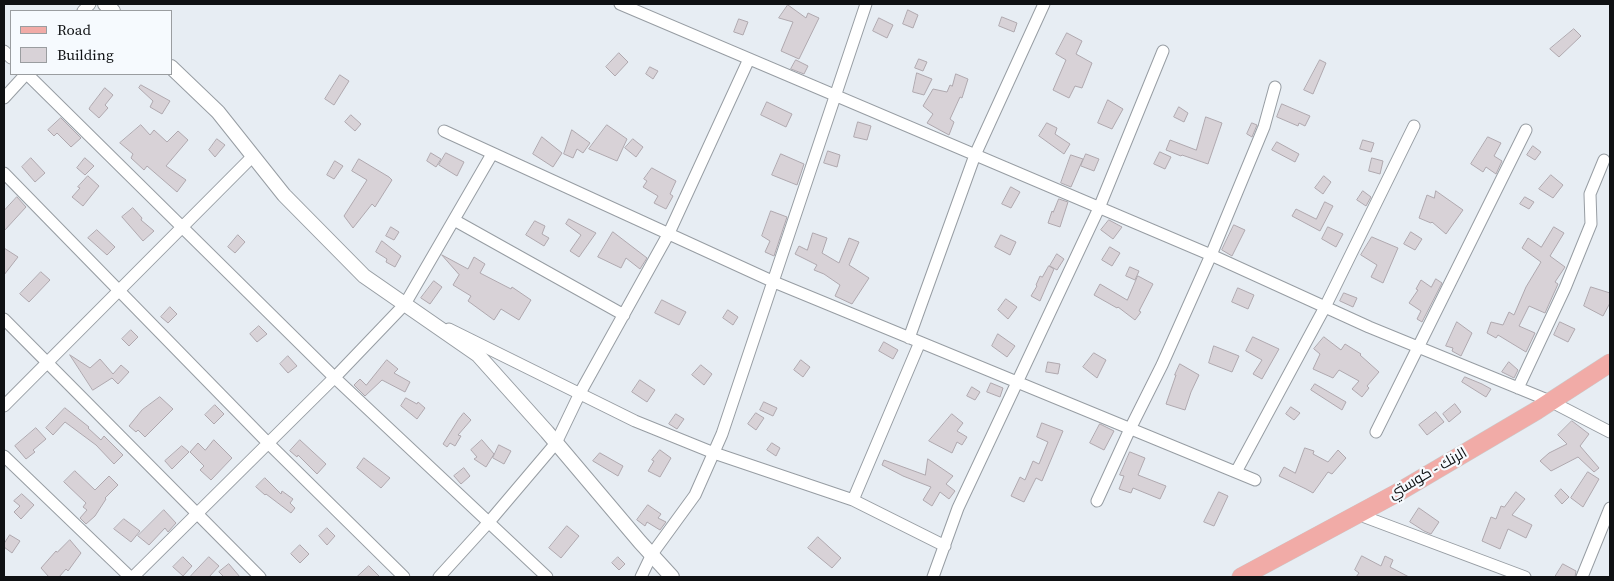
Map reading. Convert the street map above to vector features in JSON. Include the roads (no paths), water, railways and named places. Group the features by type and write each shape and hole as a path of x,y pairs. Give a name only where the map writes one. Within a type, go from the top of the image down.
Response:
{"main road":[{"name":"الرنك - كوستي","path":"1241,577 1406,488 1536,411 1610,363"}],"street":[{"path":"620,4 1211,255 1325,307 1550,402 1610,432"},
{"path":"641,577 652,554 696,495 725,425 866,4"},
{"path":"853,500 914,340 975,155 1044,4"},
{"path":"934,577 958,508 1099,208 1163,51"},
{"path":"439,577 556,443 580,393 669,233 749,59"},
{"path":"172,68 218,112 284,195 364,276 478,355 672,577"},
{"path":"4,98 25,75"},
{"path":"27,75 335,378 547,577"},
{"path":"1097,501 1162,365 1211,255 1264,127 1275,87"},
{"path":"1236,472 1325,307 1414,126"},
{"path":"1376,432 1526,130"},
{"path":"444,131 774,282 1255,480"},
{"path":"4,456 131,577 335,378 405,304 492,154"},
{"path":"4,406 253,156"},
{"path":"1518,388 1565,288 1591,224 1590,194 1604,160"},
{"path":"4,173 268,443 404,577"},
{"path":"454,220 624,315"},
{"path":"422,316 635,420 714,453 853,500 945,546"},
{"path":"4,319 260,577"},
{"path":"1582,577 1610,508"},
{"path":"1357,514 1525,577"}]}
